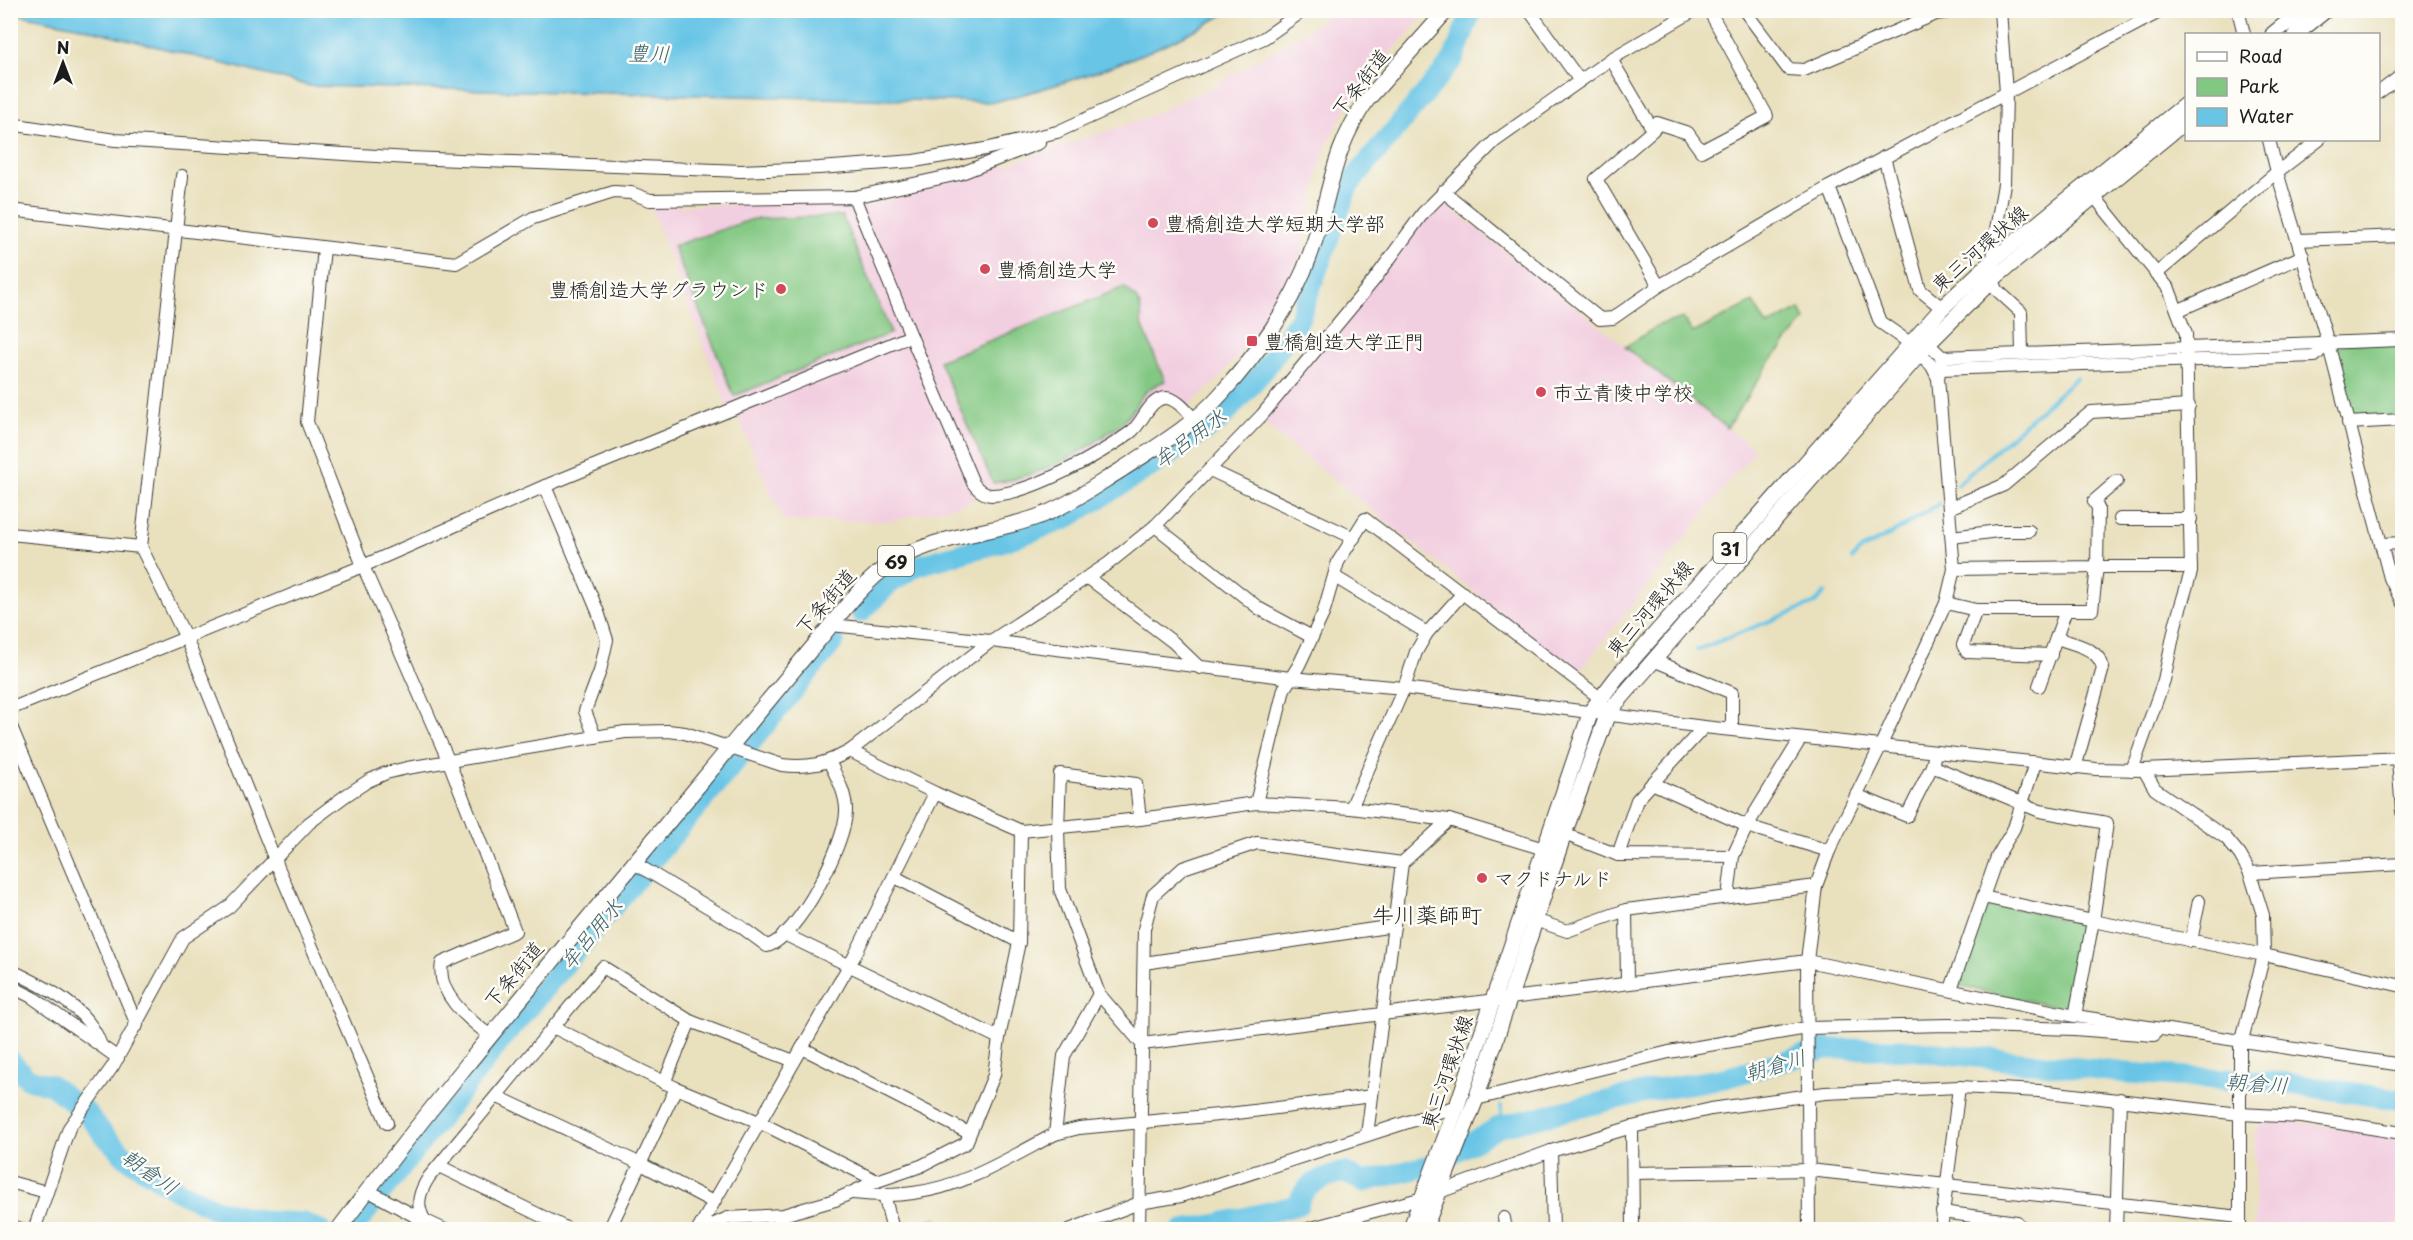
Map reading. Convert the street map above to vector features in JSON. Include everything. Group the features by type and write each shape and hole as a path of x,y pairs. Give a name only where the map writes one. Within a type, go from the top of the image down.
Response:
{"main road":[{"name":"下条街道","path":"338,1230 489,1035 831,625 869,583 893,562 926,547 1028,520 1054,510 1096,486 1195,420 1228,386 1275,327 1285,310 1309,258 1333,169 1343,140 1356,115 1447,10"},
{"path":"2274,33 2303,10"},
{"path":"2297,33 2326,10"},
{"name":"東三河環状線","path":"1465,1107 1492,1002 1591,711 1600,698 1919,347 2089,190 2185,106"},
{"name":"東三河環状線","path":"1424,1230 1434,1188 1510,996 1564,834 1608,713 1863,417 1919,347 1942,308 1994,259 2185,122"},
{"name":"東三河環状線","path":"1410,1230 1434,1188"}],"street":[{"path":"10,124 115,140 409,158 741,171 914,161 1049,135 1264,38 1304,10"},
{"path":"1529,10 1580,81"},
{"path":"34,1230 69,1128 115,1062 183,938 229,907 309,823 369,781 386,773 625,732 669,731 702,738 752,756 796,767 808,767 830,761 850,751 991,642 1109,563 1155,526 1262,415 1374,280 1423,213 1495,141 1611,59 1695,10"},
{"path":"1650,125 1657,123 1688,133 1701,151 1767,116 1709,10"},
{"path":"1744,10 1788,69 1804,70 1936,14 1960,10"},
{"path":"2000,10 2006,93 2004,184 1994,241 1993,279 1997,290 2021,312 2022,354"},
{"path":"1443,192 1600,319 1613,318 1659,286 1829,187 2163,10"},
{"path":"2238,10 2244,33"},
{"path":"1611,59 1653,130 1596,179 1659,286"},
{"path":"2380,92 2403,75"},
{"path":"10,210 456,263 533,218 614,192 631,193 650,200 854,197 959,174 1043,142 1049,135"},
{"path":"2270,141 2277,172 2328,343 2390,578 2403,602"},
{"path":"2156,274 2277,172 2318,141"},
{"path":"1884,157 1920,290 1942,308"},
{"path":"182,176 141,547 186,638 275,860 387,1123"},
{"path":"1809,1230 1807,961 1816,886 1829,851 1946,603 1954,569 1940,368 1919,347 1880,322 1829,187"},
{"path":"2089,190 2169,289 2179,310 2186,334 2191,567 2176,622 2164,680 2138,770"},
{"path":"854,197 973,483 984,493 993,495 1039,482 1080,463 1134,430 1156,400 1173,399 1195,420"},
{"path":"2298,240 2403,236"},
{"path":"324,248 307,422 363,566 449,762 515,931 442,963 440,972 443,985 469,1020 489,1035"},
{"path":"2179,310 2303,256"},
{"path":"10,709 363,566 545,486 910,336"},
{"path":"1940,368 2022,354 2403,340"},
{"path":"1919,347 1932,366 1940,368 2187,362 2315,356 2328,343"},
{"path":"1949,508 2004,485 2091,412 2189,406"},
{"path":"2348,423 2403,420"},
{"path":"1210,470 1354,538"},
{"path":"1946,603 1976,610 2092,610 2097,567 2098,508 2094,501 2117,481"},
{"path":"545,486 598,612 607,640 600,671 585,711 595,737"},
{"path":"1256,804 1284,689 1323,614 1338,562 1365,519 1600,698 1608,713"},
{"path":"2120,519 2190,519"},
{"path":"1155,526 1260,609 1312,637"},
{"path":"1952,537 1998,531 2029,531"},
{"path":"10,534 141,547"},
{"path":"2382,544 2403,543"},
{"path":"1954,569 2191,567"},
{"path":"1087,577 1173,642 1200,668"},
{"path":"1335,577 1427,633"},
{"path":"1351,808 1404,688 1416,652 1427,633 1463,593"},
{"path":"1976,610 1963,645 1967,652 2051,655"},
{"path":"2039,686 2066,610"},
{"path":"831,625 1200,668 1404,688 1704,727 2075,768 2138,770 2401,758 2403,812"},
{"path":"2057,638 2096,652 2103,668 2075,768"},
{"path":"1653,660 1732,693 1732,730"},
{"path":"10,724 137,1025"},
{"path":"1618,855 1637,800 1704,727"},
{"path":"1728,897 1733,856 1747,826 1801,738"},
{"path":"850,751 935,793 979,810 1021,831 1058,829 1256,804 1351,808 1449,820 1544,849"},
{"path":"1856,795 1907,816 1932,766 1935,753"},
{"path":"634,863 732,921 767,946 776,944 802,913 818,888 843,830 846,809 842,790 830,761"},
{"path":"1952,989 1997,857 2014,828 2035,763"},
{"path":"1932,766 2040,811 2107,823 2093,921 2075,1016"},
{"path":"1633,1173 1809,1170 2117,1204 2240,1223 2241,1045 2264,955 2263,915 2250,873 2240,855 2226,838 2155,789 2138,770"},
{"path":"1140,819 1136,784 1060,774 1058,829 1060,889 1099,994 1142,1044"},
{"path":"1652,783 1747,826 1829,851"},
{"path":"700,1230 713,1202 849,966 935,793"},
{"path":"1367,1135 1402,863 1449,820"},
{"path":"700,1230 728,1218 783,1215 834,1200 877,1181 921,1166 966,1143 994,1075 999,1038 1019,942 1021,831"},
{"path":"1564,834 1618,855 1733,856"},
{"path":"1139,1230 1144,929 1153,896 1183,868 1257,843 1402,863"},
{"path":"2250,873 2403,864"},
{"path":"895,877 1019,942"},
{"path":"1535,920 1567,931 1626,909 1816,886"},
{"path":"1983,897 2403,986"},
{"path":"2190,941 2199,901"},
{"path":"1626,909 1627,983"},
{"path":"1144,963 1394,926"},
{"path":"784,934 999,1038"},
{"path":"1142,1044 1492,1002 1510,996 1807,961 2075,1016 2241,1045"},
{"path":"424,1219 418,1205 421,1189 603,967 690,1021 794,1061"},
{"path":"10,970 60,995 92,1029 100,1046"},
{"path":"10,986 32,997 100,1046 115,1062"},
{"path":"1055,1134 1064,1056 1099,994"},
{"path":"609,1230 642,1164 690,1021"},
{"path":"1069,1230 1367,1135 1465,1107 1669,1052 1807,1031 1961,1025 2074,1029 2241,1045 2403,1065"},
{"path":"553,1027 670,1085 759,1122 877,1181"},
{"path":"802,1047 969,1133"},
{"path":"1941,1230 1959,1087"},
{"path":"1305,1230 1632,1127 1711,1109 1809,1093 1959,1087 2039,1091 2240,1110 2403,1132"},
{"path":"849,1193 914,1193 953,1184 994,1166 1055,1134 1079,1128 1372,1096"},
{"path":"498,1097 642,1164 713,1202"},
{"path":"2116,1230 2120,1100"},
{"path":"1632,1127 1633,1230"},
{"path":"1551,1151 1553,1230"},
{"path":"439,1166 570,1230"},
{"path":"10,1182 46,1192"},
{"path":"368,1190 446,1230"},
{"path":"884,1194 893,1230"},
{"path":"1942,1212 2017,1222 2016,1230"},
{"path":"10,1225 24,1230"}],"shaded area":[{"name":"豊橋創造大学","path":"1333,11 1428,11 1353,95 1328,142 1319,168 1305,243 1292,277 1277,304 1220,378 1187,407 1168,393 1130,428 1089,453 1022,483 983,489 971,502 890,521 783,521 737,415 727,406 651,207 843,201 861,198 876,204 922,188 985,172 1143,119 1217,84 1307,31"},
{"path":"1441,200 1755,450 1577,674 1263,423"},
{"path":"2402,548 2402,591 2392,574 2386,551"},
{"path":"2262,1121 2289,1121 2402,1139 2402,1229 2255,1229 2255,1131"}],"green space":[{"name":"豊橋創造大学グラウンド","path":"842,216 891,333 734,396 673,246 753,219"},
{"path":"1124,287 1138,302 1141,322 1165,381 1144,394 1129,416 1088,448 1036,473 993,483 939,361"},
{"path":"1753,302 1767,326 1800,309 1805,320 1769,363 1727,428 1625,347 1659,325 1683,318 1693,333"},
{"path":"2402,340 2402,420 2348,423 2328,343"},
{"path":"1985,902 2087,924 2071,1010 1958,986"},
{"path":"936,1218 939,1229 899,1230 898,1228"}],"water":[{"name":"豊川","path":"10,11 1230,11 1174,40 1116,65 994,102 310,86"}],"waterway":[{"name":"牟呂用水","path":"861,612 888,585 916,566 998,543 1064,520 1219,421 1265,369 1299,319 1348,186 1453,60 1472,10"},
{"path":"1957,485 2076,378"},
{"path":"1852,559 1859,551 1898,530 1940,503"},
{"path":"1697,650 1815,603 1825,593"},
{"name":"牟呂用水","path":"352,1230 511,1028 834,641"},
{"name":"朝倉川","path":"1182,1230 1298,1205 1305,1191 1315,1182 1344,1172 1363,1182 1431,1165 1501,1126 1663,1088 1725,1078 1825,1049 1899,1049 2127,1073 2285,1083 2402,1100"},
{"name":"朝倉川","path":"10,1060 28,1079 51,1085 87,1113 104,1135 128,1159 171,1187 215,1209 261,1221 304,1223 320,1230"},
{"path":"1501,1106 1501,1126"}],"place":[{"name":"豊橋創造大学短期大学部","path":"1153,223"},
{"name":"豊橋創造大学","path":"985,269"},
{"name":"豊橋創造大学グラウンド","path":"781,289"},
{"name":"豊橋創造大学正門","path":"1252,341"},
{"name":"市立青陵中学校","path":"1541,392"},
{"name":"マクドナルド","path":"1482,878"}],"district":[{"name":"牛川薬師町","path":"1427,913"}]}
